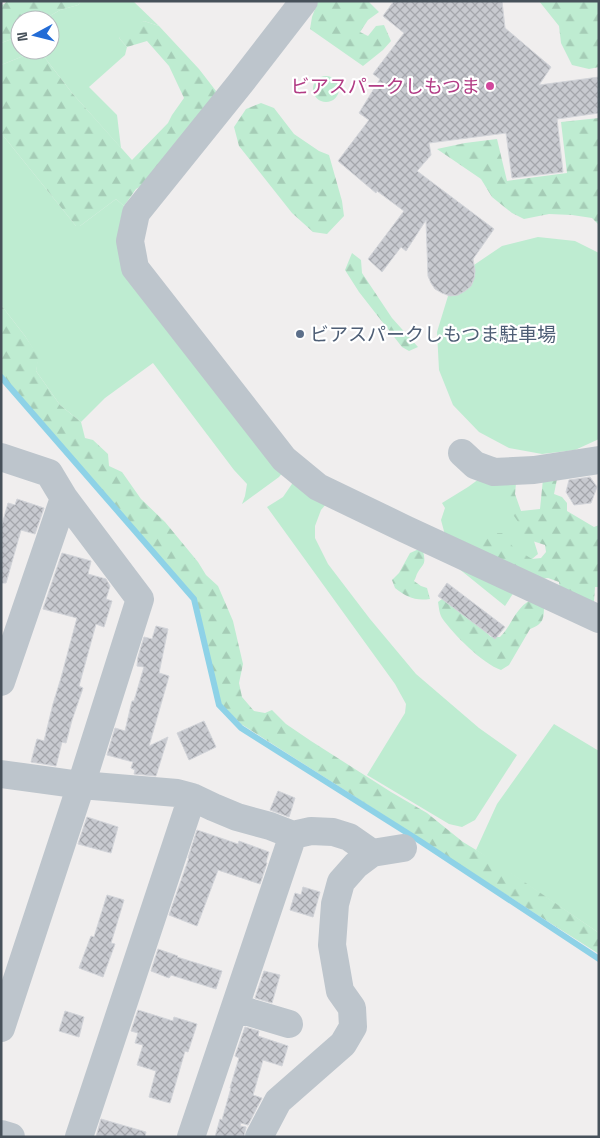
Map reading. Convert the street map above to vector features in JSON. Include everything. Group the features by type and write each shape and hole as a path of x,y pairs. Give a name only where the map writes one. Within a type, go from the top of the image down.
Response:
{"street":[{"path":"304,1 136,213 130,241 135,268 284,459 318,487 599,620"},
{"path":"462,453 475,465 494,472 534,470 599,460"},
{"path":"1,457 49,473 64,498 140,598 82,785 1,1028"},
{"path":"1,682 64,498"},
{"path":"1,774 82,785 177,793 192,797 237,817 270,826 293,835 310,831 333,832 349,837 372,852"},
{"path":"79,1137 192,797"},
{"path":"191,1137 293,835"},
{"path":"259,1137 278,1101 343,1044 353,1027 352,1008 340,991 332,945 335,904 341,882 356,865 372,852 403,848"},
{"path":"235,1008 289,1024"},
{"path":"1,1134 11,1137"}],"green space":[{"path":"8,1 81,1 78,5 60,10 10,10 10,40 1,43 1,6"},
{"path":"81,1 133,1 159,26 144,21 119,38 127,47 125,55 89,87 117,115 121,148 72,93 47,60 60,60 60,10 78,5"},
{"path":"318,1 368,1 379,12 368,20 360,32 368,36 376,26 384,25 391,41 363,66 310,29"},
{"path":"539,1 599,1 599,67 589,69 572,65 561,43 559,26"},
{"path":"144,21 159,26 199,69 216,91 209,110 148,182 136,189 124,206 116,199 80,226 76,226 1,133 1,65 14,60 47,60 72,93 132,160 168,123 184,98 169,66 147,41 127,47 119,38 127,29"},
{"path":"10,40 10,60 14,60 1,65 1,43"},
{"path":"326,76 335,80 339,89 335,98 326,102 317,98 313,89 317,80"},
{"path":"261,103 274,108 294,134 319,151 329,155 342,201 344,216 327,234 313,232 292,213 239,146 234,127 246,109"},
{"path":"599,118 599,225 592,218 572,215 549,214 524,219 512,213 492,197 481,179 437,149 497,139 507,181 567,173 561,122"},
{"path":"1,133 76,226 80,226 116,199 124,206 120,223 283,472 242,504 247,484 234,470 153,363 105,398 81,422 60,405 36,371 38,357 25,336 1,305"},
{"path":"538,237 575,241 599,253 599,439 575,450 542,454 509,448 479,432 453,405 439,370 437,332 448,296 471,267 502,246"},
{"path":"352,253 361,260 362,273 392,318 418,347 409,351 402,347 359,292 345,270"},
{"path":"1,305 39,357 36,371 60,405 81,422 85,438 93,440 108,454 109,466 122,472 141,499 165,522 198,562 206,575 218,586 233,621 243,664 239,683 242,697 254,711 265,713 272,710 286,724 427,813 463,842 599,933 599,954 241,724 221,704 196,598 1,374"},
{"path":"479,479 507,480 534,541 538,554 532,559 503,564 445,535 441,520 445,508 442,503"},
{"path":"543,479 557,479 554,494 562,497 567,503 567,511 594,527 599,525 599,587 595,587 594,602 590,608 560,593 559,582 548,578 540,579 485,557 482,544 484,538 492,533 502,533 514,548 532,559 541,558 546,552 545,545 520,537 517,532 521,526 505,503 507,484 516,483 515,494 521,511 540,509"},
{"path":"294,481 326,504 321,510 315,526 315,538 328,564 370,619 416,674 479,728 517,755 475,820 462,827 449,824 367,775 405,713 406,704 395,684 267,507 283,497"},
{"path":"419,549 423,551 424,561 414,581 427,588 430,599 415,599 407,596 395,588 392,580 399,573 410,553"},
{"path":"458,568 516,589 505,606"},
{"path":"442,599 469,616 491,637 500,637 521,607 532,599 544,604 543,617 541,623 530,629 509,665 501,670 477,655 447,625 439,610 438,602"},
{"path":"554,724 599,751 599,933 476,850 497,804"}],"building":[{"path":"394,1 502,1 505,28 551,67 539,85 599,77 599,113 557,119 563,172 512,178 506,133 429,143 431,155 417,171 494,229 473,259 475,271 471,286 458,295 450,296 435,289 428,276 426,220 406,251 401,247 382,272 368,259 404,211 377,191 376,193 338,161 369,120 359,113 380,79 373,74 404,33 383,16"},
{"path":"590,477 597,487 591,503 574,505 566,492 569,480"},
{"path":"17,499 44,508 35,534 21,530 6,583 1,583 1,528 8,503 15,505"},
{"path":"62,553 91,561 88,574 106,579 110,586 106,599 112,601 104,627 96,624 79,686 83,688 66,743 62,742 56,766 31,762 37,739 44,741 77,618 43,609"},
{"path":"447,583 505,627 495,639 438,596"},
{"path":"156,626 168,629 159,673 169,676 149,746 168,737 156,776 134,774 135,770 131,768 133,762 107,755 115,728 125,731 132,701 134,701 144,667 137,666 138,657 144,637 152,639"},
{"path":"204,721 216,747 189,760 177,733"},
{"path":"278,791 295,798 289,817 270,810"},
{"path":"87,817 118,827 111,853 78,844"},
{"path":"197,830 238,844 239,841 269,852 260,884 218,870 197,926 169,915"},
{"path":"303,887 320,892 313,917 290,910 295,893 301,895"},
{"path":"107,895 124,900 111,943 115,944 103,977 79,968 91,936 94,937"},
{"path":"158,949 222,971 216,989 171,975 169,978 151,971"},
{"path":"264,971 280,975 272,1003 255,998"},
{"path":"138,1010 173,1021 174,1017 197,1024 188,1052 185,1051 170,1103 149,1097 156,1071 137,1065 143,1045 135,1043 138,1033 131,1031"},
{"path":"65,1011 84,1017 79,1037 59,1031"},
{"path":"245,1027 259,1031 258,1036 288,1046 282,1066 263,1060 253,1095 262,1098 248,1125 241,1123 240,1126 246,1127 244,1137 215,1137 231,1088 239,1058 235,1056"},
{"path":"101,1119 146,1132 145,1137 96,1137"}],"waterway":[{"path":"1,377 194,599 219,705 241,728 420,841 599,959"}],"place":[{"name":"ビアスパークしもつま","path":"490,86"},
{"name":"ビアスパークしもつま駐車場","path":"300,334"}]}
